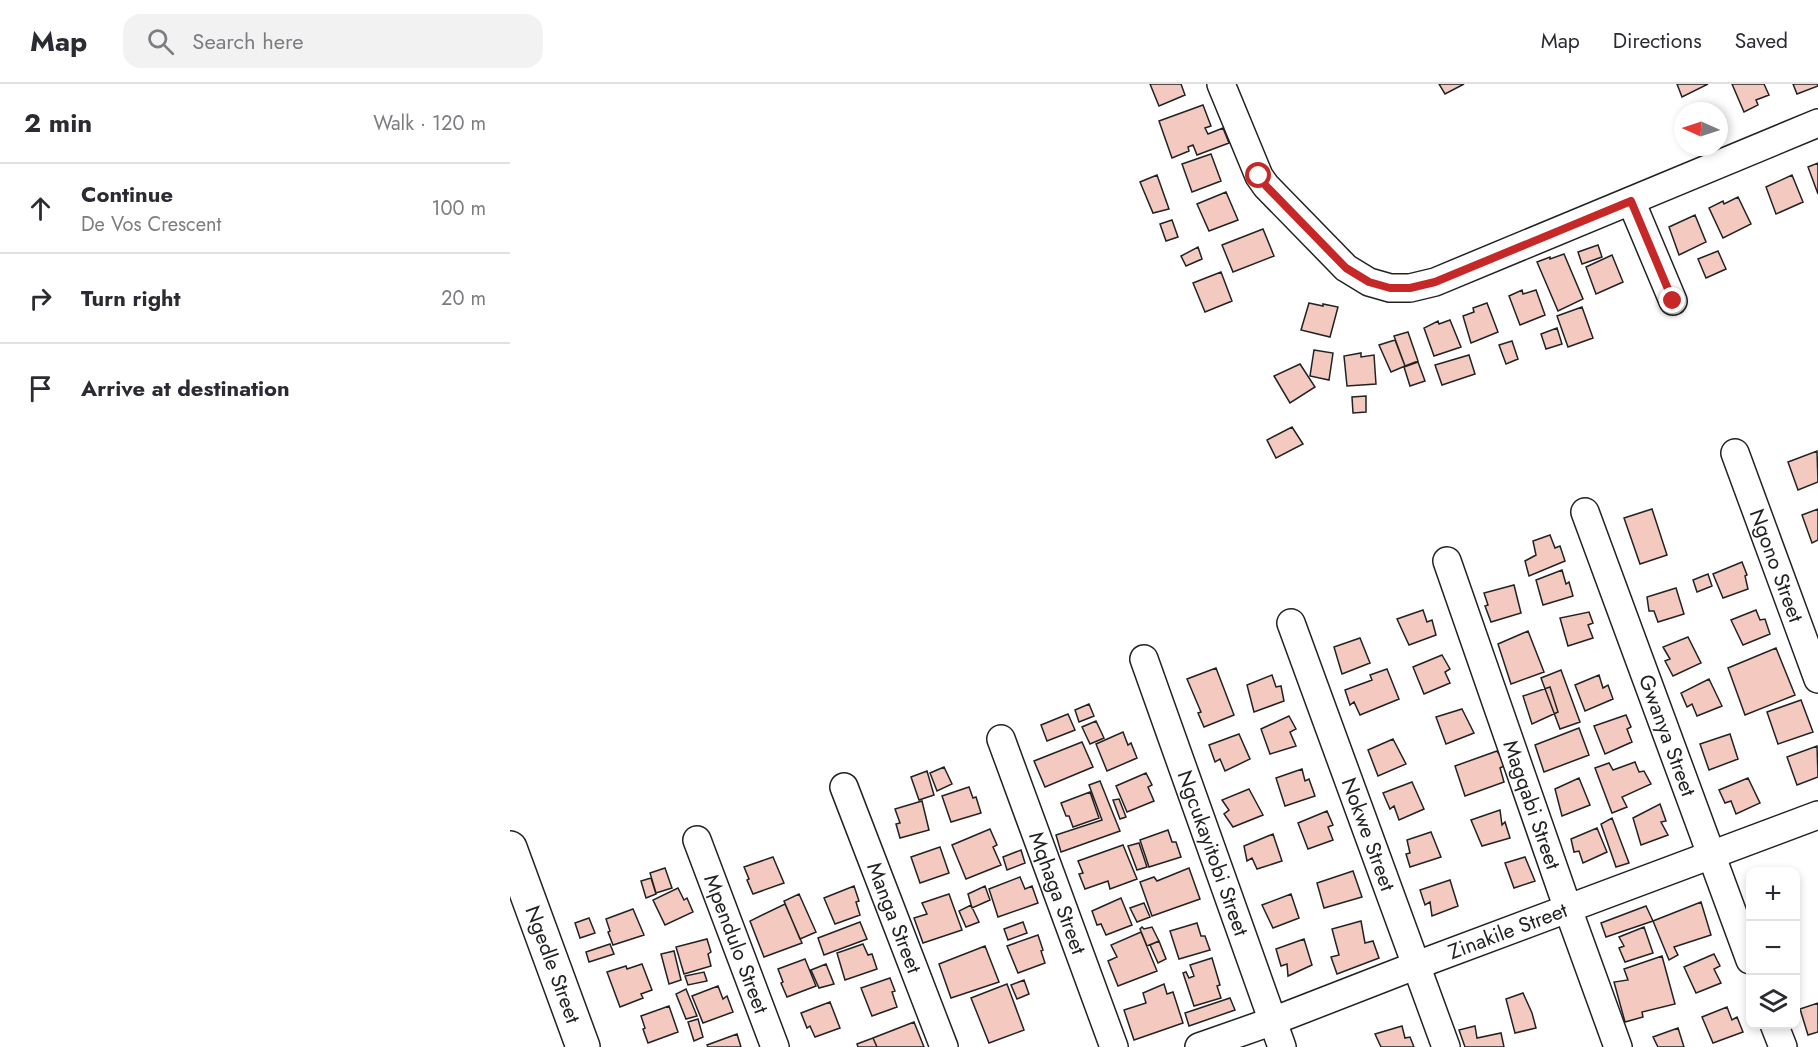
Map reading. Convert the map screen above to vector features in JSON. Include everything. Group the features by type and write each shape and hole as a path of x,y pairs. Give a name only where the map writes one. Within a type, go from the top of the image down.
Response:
{"street":[{"path":"1224,85 1259,176 1266,186 1346,268 1369,282 1390,288 1410,288 1435,282 1818,123"},
{"path":"1631,201 1673,301"},
{"name":"Ngono Street","path":"1735,453 1818,679"},
{"name":"Gwanya Street","path":"1585,512 1746,949"},
{"name":"Magqabi Street","path":"1447,561 1618,1047"},
{"name":"Nokwe Street","path":"1291,622 1446,1047"},
{"name":"Ngcukayitobi Street","path":"1143,659 1282,1047"},
{"name":"Mqhaga Street","path":"1001,739 1114,1047"},
{"name":"Manga Street","path":"844,787 944,1047"},
{"name":"Zinakile Street","path":"1199,1047 1818,815"},
{"name":"Mpendulo Street","path":"697,840 775,1047"},
{"name":"Ngedle Street","path":"510,848 520,908 583,1047"},
{"path":"1776,1029 1783,1047"}],"building":[{"path":"1150,84 1181,84 1185,95 1159,106"},
{"path":"1439,84 1464,84 1445,94"},
{"path":"1677,84 1708,84 1682,97"},
{"path":"1732,84 1764,84 1769,95 1756,100 1758,105 1744,112"},
{"path":"1793,84 1818,84 1818,86 1797,94"},
{"path":"1203,105 1211,126 1205,128 1208,134 1223,128 1229,143 1197,155 1193,145 1188,147 1189,151 1172,158 1159,121"},
{"path":"1211,154 1221,181 1192,192 1182,164"},
{"path":"1818,163 1818,194 1808,167"},
{"path":"1157,175 1169,209 1153,213 1140,182"},
{"path":"1792,175 1803,202 1776,214 1766,187"},
{"path":"1226,192 1238,220 1209,231 1197,204"},
{"path":"1738,197 1751,224 1723,238 1709,208"},
{"path":"1695,215 1706,242 1679,255 1669,227"},
{"path":"1172,220 1178,237 1166,241 1160,224"},
{"path":"1263,229 1274,256 1233,272 1222,245"},
{"path":"1598,245 1602,257 1582,264 1578,252"},
{"path":"1198,247 1202,259 1186,266 1181,256"},
{"path":"1718,251 1726,269 1706,278 1698,259"},
{"path":"1564,254 1583,299 1558,311 1537,262"},
{"path":"1612,255 1623,282 1596,294 1586,267"},
{"path":"1221,272 1232,301 1205,312 1193,283"},
{"path":"1522,290 1523,294 1536,290 1545,315 1520,325 1509,296"},
{"path":"1309,303 1338,307 1330,337 1301,330"},
{"path":"1487,303 1498,332 1471,343 1463,316 1474,312 1473,308"},
{"path":"1582,307 1593,338 1568,347 1557,316"},
{"path":"1450,320 1461,347 1434,356 1424,328 1438,321 1439,324"},
{"path":"1557,328 1562,344 1546,349 1541,334"},
{"path":"1408,332 1418,361 1405,366 1394,336"},
{"path":"1395,340 1405,366 1391,372 1379,345"},
{"path":"1512,341 1518,359 1506,364 1499,345"},
{"path":"1314,350 1333,353 1329,380 1310,376"},
{"path":"1361,353 1361,357 1374,355 1376,384 1347,386 1344,356"},
{"path":"1469,355 1475,374 1442,385 1435,365"},
{"path":"1418,362 1425,381 1410,386 1404,367"},
{"path":"1300,364 1315,387 1290,403 1274,376"},
{"path":"1366,396 1366,412 1353,413 1352,397"},
{"path":"1292,427 1303,444 1276,458 1267,440"},
{"path":"1817,451 1818,482 1798,490 1788,462"},
{"path":"1652,509 1667,555 1640,564 1624,518"},
{"path":"1818,509 1818,540 1812,543 1802,515"},
{"path":"1550,535 1555,548 1560,546 1565,561 1529,576 1525,561 1536,555 1533,541"},
{"path":"1742,562 1747,575 1745,576 1748,589 1723,598 1713,574"},
{"path":"1562,570 1573,596 1543,605 1536,580"},
{"path":"1708,574 1712,586 1697,592 1693,580"},
{"path":"1514,585 1521,613 1491,622 1485,606 1488,605 1484,593"},
{"path":"1676,588 1684,614 1658,622 1654,611 1649,611 1647,597"},
{"path":"1423,610 1427,622 1432,620 1436,635 1409,645 1397,619"},
{"path":"1756,610 1760,620 1765,619 1770,634 1743,645 1731,620"},
{"path":"1589,612 1593,623 1588,625 1593,638 1568,646 1560,618"},
{"path":"1528,631 1544,672 1511,684 1498,644"},
{"path":"1688,637 1701,663 1673,676 1665,661 1670,659 1663,647"},
{"path":"1360,638 1370,663 1342,674 1334,647"},
{"path":"1776,648 1795,695 1745,715 1728,668"},
{"path":"1442,655 1450,669 1445,672 1450,683 1424,694 1413,667"},
{"path":"1216,668 1234,715 1204,727 1198,713 1201,712 1187,679"},
{"path":"1387,669 1399,699 1360,715 1354,702 1350,705 1345,690 1372,680 1370,675"},
{"path":"1561,670 1580,722 1560,729 1541,678"},
{"path":"1272,675 1276,687 1281,686 1284,701 1254,712 1247,685"},
{"path":"1599,675 1603,688 1608,685 1613,699 1585,711 1575,685"},
{"path":"1709,679 1722,706 1697,716 1692,704 1687,707 1681,693"},
{"path":"1550,687 1558,712 1532,724 1523,696"},
{"path":"1801,700 1813,732 1778,744 1767,712"},
{"path":"1089,704 1094,716 1079,722 1075,710"},
{"path":"1462,709 1474,733 1446,744 1436,717"},
{"path":"1068,714 1075,730 1047,741 1041,725"},
{"path":"1626,715 1631,727 1627,729 1632,742 1605,754 1594,726"},
{"path":"1289,716 1296,729 1290,732 1296,746 1270,754 1261,729"},
{"path":"1096,721 1104,738 1090,744 1082,727"},
{"path":"1579,728 1589,755 1544,772 1535,745"},
{"path":"1123,732 1128,745 1131,743 1137,758 1107,771 1096,744"},
{"path":"1239,734 1250,759 1225,771 1220,759 1215,762 1209,745"},
{"path":"1730,734 1738,759 1709,770 1700,744"},
{"path":"1393,739 1406,764 1378,776 1368,750"},
{"path":"1082,742 1093,767 1045,787 1034,761"},
{"path":"1817,746 1818,777 1797,785 1787,757"},
{"path":"1497,751 1506,765 1500,768 1504,782 1465,796 1455,766"},
{"path":"1635,762 1639,772 1644,771 1651,784 1622,797 1627,807 1612,813 1595,768 1609,763 1613,770"},
{"path":"944,767 952,784 937,791 930,773"},
{"path":"1302,769 1305,781 1309,779 1315,796 1285,806 1276,778"},
{"path":"927,771 934,795 919,800 911,777"},
{"path":"1146,773 1152,785 1148,787 1154,801 1127,812 1116,786"},
{"path":"1579,778 1590,805 1562,816 1555,789"},
{"path":"1579,778 1590,805 1562,816 1555,789"},
{"path":"1579,778 1590,805 1562,816 1555,789"},
{"path":"1748,778 1760,803 1736,814 1731,801 1725,803 1719,790"},
{"path":"1100,781 1120,831 1061,852 1056,835 1102,820 1089,785"},
{"path":"1412,782 1424,809 1399,820 1394,806 1390,809 1383,793"},
{"path":"969,787 973,798 976,797 981,813 951,822 942,796"},
{"path":"1249,789 1263,815 1233,827 1224,814 1229,810 1222,800"},
{"path":"1090,792 1099,818 1073,827 1061,803"},
{"path":"1119,799 1126,817 1120,819 1113,800"},
{"path":"922,801 929,830 900,838 896,824 900,823 895,809"},
{"path":"1660,804 1666,821 1661,822 1668,835 1641,845 1633,818"},
{"path":"1500,810 1502,825 1505,822 1510,838 1482,846 1471,820"},
{"path":"1327,811 1333,825 1328,827 1333,840 1308,849 1298,823"},
{"path":"1612,818 1629,863 1616,867 1601,824"},
{"path":"1597,828 1607,852 1583,863 1579,851 1574,852 1571,839"},
{"path":"990,829 997,845 993,847 1001,865 966,879 952,845"},
{"path":"1168,830 1172,842 1176,842 1181,857 1149,867 1140,840"},
{"path":"1431,832 1441,857 1410,867 1406,854 1410,853 1407,840"},
{"path":"1273,834 1282,861 1257,869 1252,858 1247,861 1244,846"},
{"path":"1139,843 1147,867 1137,870 1128,846"},
{"path":"1123,845 1137,879 1110,889 1108,881 1085,889 1079,874 1083,873 1078,861"},
{"path":"940,847 949,873 920,883 911,857"},
{"path":"1021,850 1025,863 1007,870 1003,857"},
{"path":"773,857 784,883 753,894 744,867"},
{"path":"1525,857 1535,881 1514,888 1505,863"},
{"path":"665,868 672,888 656,893 650,873"},
{"path":"1189,868 1200,899 1152,916 1140,882 1154,877 1157,881"},
{"path":"1353,871 1362,897 1324,908 1317,883"},
{"path":"1020,877 1025,889 1032,886 1038,903 998,917 989,889"},
{"path":"651,878 656,894 646,898 641,881"},
{"path":"1450,880 1458,906 1432,916 1430,902 1425,905 1420,890"},
{"path":"854,886 859,901 856,902 860,915 835,924 824,898"},
{"path":"985,886 990,900 972,908 968,894"},
{"path":"678,888 684,900 687,898 693,912 665,925 653,900"},
{"path":"799,894 816,932 800,939 784,901"},
{"path":"949,894 962,930 923,943 914,918 927,914 922,903"},
{"path":"1291,894 1299,918 1273,928 1262,905"},
{"path":"1121,898 1132,925 1106,935 1101,924 1097,925 1092,911"},
{"path":"1701,902 1711,935 1674,947 1678,955 1669,960 1653,921"},
{"path":"1144,903 1150,917 1137,922 1130,908"},
{"path":"785,904 802,943 764,957 750,921"},
{"path":"971,905 979,922 966,927 959,911"},
{"path":"1646,906 1653,921 1606,937 1601,923"},
{"path":"633,909 644,935 613,945 606,919"},
{"path":"589,918 595,933 580,938 575,923"},
{"path":"1361,921 1365,943 1373,941 1379,958 1337,974 1331,957 1339,955 1332,929"},
{"path":"860,922 867,939 824,955 818,938"},
{"path":"1023,922 1027,933 1008,940 1004,929"},
{"path":"1197,923 1201,936 1205,936 1210,950 1179,959 1170,931"},
{"path":"1142,927 1144,929 1152,927 1159,941 1147,946 1140,929"},
{"path":"1644,927 1653,953 1625,962 1619,948 1624,946 1619,937"},
{"path":"1141,932 1157,971 1118,986 1108,961 1117,957 1111,945"},
{"path":"1038,935 1045,963 1018,973 1007,946"},
{"path":"707,939 711,952 708,954 711,966 684,974 676,947"},
{"path":"1304,939 1312,965 1288,976 1287,964 1281,966 1276,949"},
{"path":"1159,941 1166,959 1158,963 1150,945"},
{"path":"610,944 614,954 589,962 586,952"},
{"path":"863,944 868,955 872,954 877,969 845,980 837,953"},
{"path":"985,946 999,982 951,998 939,964"},
{"path":"674,951 681,980 669,984 661,954"},
{"path":"1714,954 1720,966 1714,969 1721,983 1696,993 1684,967"},
{"path":"1662,956 1675,1004 1642,1012 1643,1017 1625,1022 1614,982 1628,980 1624,969"},
{"path":"1212,958 1220,985 1217,986 1221,998 1194,1006 1183,973 1186,972 1189,978 1194,976 1190,965"},
{"path":"805,959 816,986 787,997 778,969"},
{"path":"642,964 652,990 641,994 643,998 620,1007 607,972"},
{"path":"826,964 834,984 819,988 811,970"},
{"path":"704,972 707,981 688,985 685,976"},
{"path":"890,978 895,991 892,992 897,1007 872,1016 861,988"},
{"path":"1024,980 1029,994 1017,999 1011,985"},
{"path":"1007,984 1024,1030 989,1043 971,998"},
{"path":"1164,984 1167,994 1173,992 1183,1023 1134,1040 1124,1010 1146,1003 1143,993"},
{"path":"718,986 723,999 727,996 733,1012 703,1023 692,996"},
{"path":"686,989 697,1016 686,1019 676,994"},
{"path":"1523,993 1536,1028 1515,1033 1506,999"},
{"path":"1230,998 1235,1010 1189,1026 1185,1013"},
{"path":"830,1002 840,1028 815,1037 810,1026 807,1028 801,1013"},
{"path":"1818,1003 1818,1032 1808,1035 1800,1009"},
{"path":"669,1006 678,1032 648,1043 641,1016"},
{"path":"1727,1007 1732,1020 1737,1017 1743,1032 1713,1043 1702,1017"},
{"path":"698,1019 703,1037 694,1041 688,1022"},
{"path":"914,1022 924,1047 877,1047 873,1038"},
{"path":"1402,1026 1405,1038 1410,1037 1414,1047 1381,1047 1375,1034"},
{"path":"1475,1026 1477,1038 1501,1033 1504,1047 1465,1047 1459,1030"},
{"path":"1678,1028 1684,1047 1658,1047 1653,1037"},
{"path":"737,1034 741,1047 708,1047 707,1045"},
{"path":"873,1038 877,1047 858,1047 857,1044"}],"route":[{"path":"1259,176 1346,268 1369,282 1390,288 1410,288 1435,282 1631,201 1673,301"}]}
